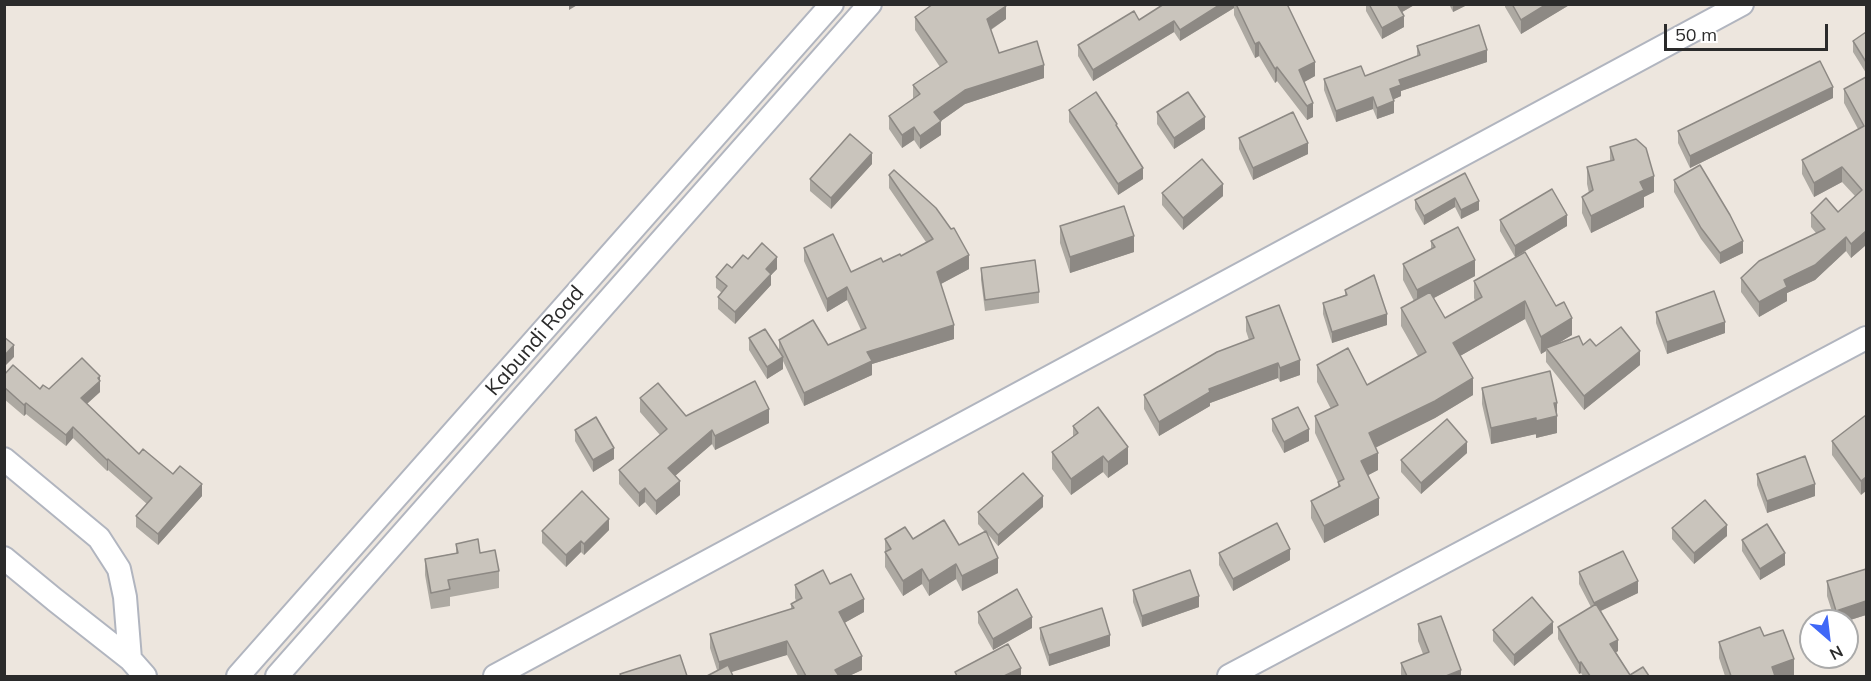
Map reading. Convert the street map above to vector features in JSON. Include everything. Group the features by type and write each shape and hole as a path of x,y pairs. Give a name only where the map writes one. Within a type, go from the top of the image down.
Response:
{"street":[{"name":"Kabundi Road","path":"238,676 832,4"},
{"name":"Kabundi Road","path":"277,676 870,4"},
{"path":"495,676 1742,4"},
{"path":"727,124 748,143"},
{"path":"1229,676 1866,338"},
{"path":"4,459 99,538 120,569 130,659"},
{"path":"4,558 130,659 145,676"}],"building":[{"path":"933,4 1005,4 1006,6 987,19 999,53 1037,41 1044,65 965,90 934,112 941,121 920,136 914,127 902,135 889,116 920,94 913,85 947,62 915,17"},
{"path":"1164,4 1221,4 1180,30 1174,21 1093,70 1078,45 1134,11 1139,20"},
{"path":"1236,4 1287,4 1315,62 1299,70 1313,103 1307,106 1277,67 1275,69 1259,42 1255,44"},
{"path":"1369,4 1397,4 1404,16 1382,28"},
{"path":"1512,4 1547,4 1521,20"},
{"path":"1479,25 1487,50 1399,80 1401,85 1390,89 1394,101 1377,108 1373,97 1336,111 1324,79 1361,66 1365,76 1420,55 1417,46"},
{"path":"1866,32 1866,62 1853,41"},
{"path":"1820,61 1833,87 1690,156 1678,131"},
{"path":"1866,77 1866,231 1851,244 1846,237 1815,265 1784,280 1787,287 1759,302 1741,278 1759,261 1825,229 1811,213 1826,198 1838,212 1862,190 1842,167 1814,183 1802,160 1864,126 1844,89"},
{"path":"1096,92 1143,168 1118,184 1069,110"},
{"path":"1188,92 1205,117 1174,138 1157,112"},
{"path":"1293,112 1308,143 1253,168 1239,138"},
{"path":"850,134 872,153 831,198 810,179"},
{"path":"1636,139 1646,148 1654,176 1640,182 1644,190 1591,216 1582,197 1593,190 1587,167 1614,160 1610,147"},
{"path":"1202,159 1223,184 1183,218 1162,193"},
{"path":"1700,165 1743,241 1720,253 1701,228 1674,180"},
{"path":"894,170 936,208 951,229 954,228 969,255 937,272 954,325 867,352 872,361 804,393 779,340 813,320 828,345 866,328 847,287 827,299 804,248 833,234 851,272 881,258 883,262 900,254 901,256 933,239 889,175"},
{"path":"1465,173 1479,201 1461,210 1455,198 1424,216 1415,200"},
{"path":"1552,189 1567,215 1515,246 1500,220"},
{"path":"1124,206 1134,236 1070,257 1060,226"},
{"path":"1458,227 1475,260 1417,290 1403,264 1435,247 1431,241"},
{"path":"762,243 777,257 766,269 771,274 735,312 718,297 727,286 716,277 727,264 732,268 743,255 748,259"},
{"path":"1525,252 1556,306 1564,302 1572,318 1541,337 1525,301 1453,343 1473,378 1435,401 1369,433 1378,453 1361,461 1379,498 1324,526 1311,501 1340,486 1338,482 1344,479 1315,416 1338,405 1317,365 1348,348 1367,385 1426,352 1401,308 1430,292 1445,318 1482,297 1474,281"},
{"path":"1035,260 1039,292 985,300 981,268"},
{"path":"1374,275 1387,314 1332,332 1323,303 1347,295 1345,290"},
{"path":"1714,291 1725,322 1667,342 1656,312"},
{"path":"1279,305 1300,360 1280,368 1278,363 1209,389 1210,392 1159,422 1144,395 1217,352 1254,338 1246,317"},
{"path":"1621,327 1640,351 1584,396 1546,348 1579,336 1583,345 1590,339 1596,346"},
{"path":"765,329 783,357 767,367 749,338"},
{"path":"4,337 14,345 4,356"},
{"path":"82,358 100,376 98,378 100,381 81,398 139,454 143,449 173,474 180,466 202,484 158,534 136,516 152,498 107,460 73,427 66,435 26,403 24,405 4,387 4,375 13,365 40,389 43,385 49,389"},
{"path":"1550,371 1557,403 1554,403 1557,416 1491,428 1482,388"},
{"path":"755,381 769,409 715,436 712,430 668,468 680,481 656,501 645,488 639,493 619,470 667,429 640,398 658,383 686,416"},
{"path":"1098,407 1128,447 1108,462 1103,456 1071,479 1052,452 1078,433 1073,426"},
{"path":"1298,407 1309,429 1284,442 1272,419"},
{"path":"1866,415 1866,477 1861,481 1832,441"},
{"path":"596,417 614,448 593,460 575,430"},
{"path":"1447,419 1467,442 1421,483 1401,460"},
{"path":"1805,456 1815,484 1767,501 1757,474"},
{"path":"1023,473 1043,496 998,535 978,512"},
{"path":"582,491 609,519 584,544 581,541 566,555 542,531"},
{"path":"1705,500 1727,525 1694,553 1672,528"},
{"path":"944,520 959,545 986,531 998,558 962,576 956,564 929,581 922,569 903,581 885,552 891,549 885,539 905,527 913,539"},
{"path":"1277,523 1290,549 1233,579 1219,553"},
{"path":"1767,524 1785,553 1760,569 1742,540"},
{"path":"478,539 480,553 495,550 499,571 448,580 450,589 431,593 425,559 458,553 456,544"},
{"path":"1623,551 1638,581 1594,603 1579,572"},
{"path":"1866,569 1866,601 1835,609 1827,581"},
{"path":"823,570 830,584 851,574 864,599 839,612 862,656 835,670 839,676 806,676 787,641 719,662 710,634 794,608 791,604 802,598 795,585"},
{"path":"1190,570 1199,596 1142,616 1133,590"},
{"path":"1017,589 1032,617 993,639 978,612"},
{"path":"1532,597 1553,622 1514,655 1493,630"},
{"path":"1596,604 1618,640 1610,644 1630,675 1643,667 1649,676 1590,676 1581,662 1579,663 1558,627"},
{"path":"1102,608 1110,635 1049,655 1040,628"},
{"path":"1441,616 1461,670 1446,676 1407,676 1401,663 1429,652 1418,624"},
{"path":"1760,627 1764,636 1783,630 1794,659 1772,667 1775,676 1731,676 1719,642"},
{"path":"1008,644 1021,668 1004,676 957,676 955,672"},
{"path":"680,655 687,676 621,676 620,674"},
{"path":"728,665 733,676 707,676"}]}
